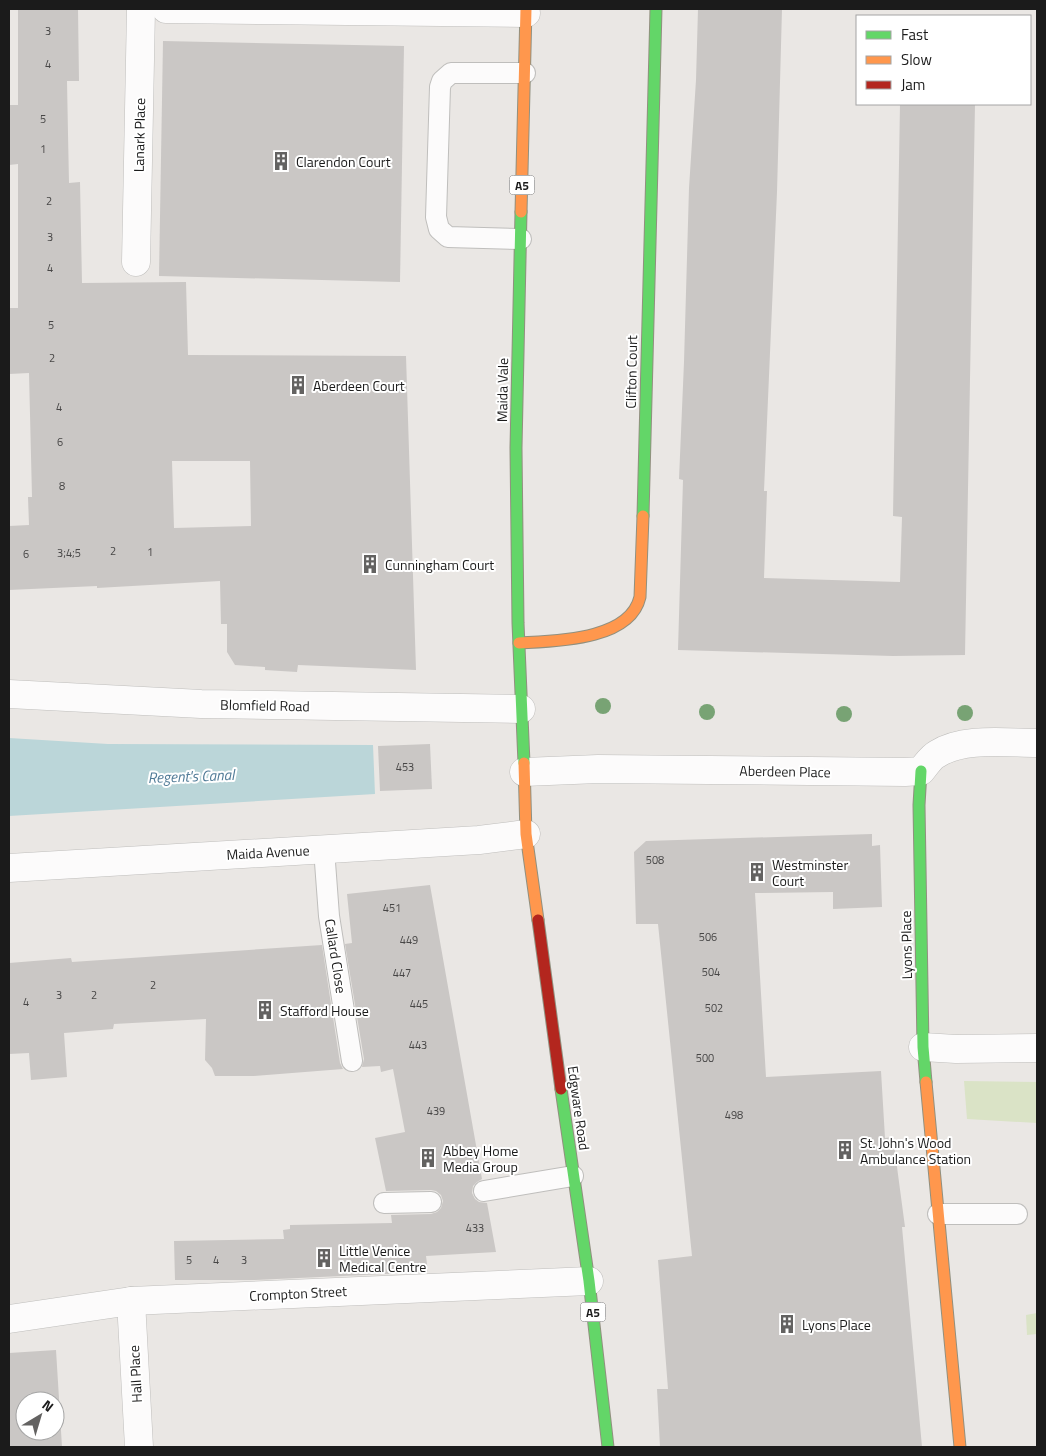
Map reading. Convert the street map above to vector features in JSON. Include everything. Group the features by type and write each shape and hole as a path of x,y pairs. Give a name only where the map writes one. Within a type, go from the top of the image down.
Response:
{"main road":[{"name":"Clifton Court","path":"519,643 571,639 593,635 620,624 631,615 638,605 641,588 656,9"},
{"name":"Maida Vale","path":"524,772 519,643 516,448 526,11"},
{"name":"Lyons Place","path":"922,771 919,804 923,1047 960,1447"},
{"name":"Edgware Road","path":"524,772 526,834 589,1281 608,1447"}],"street":[{"name":"Lanark Place","path":"136,262 141,9"},
{"path":"166,9 526,11"},
{"name":"Blomfield Road","path":"9,694 201,704 521,709"},
{"path":"922,771 935,754 953,746 991,742 1037,743"},
{"name":"Aberdeen Place","path":"524,772 598,769 922,771"},
{"name":"Maida Avenue","path":"9,868 479,840 526,834"},
{"path":"923,1047 956,1049 1037,1048"},
{"name":"Crompton Street","path":"9,1319 131,1301 589,1281"},
{"name":"Hall Place","path":"131,1301 139,1447"}],"lane":[{"path":"521,239 448,237 439,229 436,217 440,87 442,81 451,73 524,73"},
{"name":"Callard Close","path":"324,849 329,916 352,1061"},
{"path":"484,1191 574,1176"},
{"path":"384,1203 431,1202"},
{"path":"938,1214 1017,1214"}],"green space":[{"path":"964,1081 1037,1082 1037,1123 967,1119"},
{"path":"1037,1313 1037,1334 1027,1335 1026,1315"}],"water":[{"name":"Regent's Canal","path":"9,738 108,744 373,745 375,794 9,816"}],"building":[{"path":"18,9 78,9 79,81 67,81 69,183 80,182 82,283 186,282 188,355 406,356 416,670 298,665 297,672 265,670 265,667 235,665 227,652 227,624 221,624 220,581 97,588 97,586 9,590 9,526 29,525 28,497 32,497 29,373 9,374 9,308 18,308 18,164 9,165 9,105 18,105","holes":["172,461 250,461 251,526 174,528"]},
{"path":"698,9 782,9 777,192 764,491 767,491 764,578 900,582 902,517 893,516 900,105 975,105 965,655 893,656 678,650 683,480 679,479 689,188 696,80"},
{"name":"Clarendon Court","path":"163,41 404,46 400,282 159,276"},
{"path":"430,744 432,789 380,791 378,746"},
{"path":"872,834 872,846 880,845 882,907 833,909 833,892 755,893 766,1077 881,1071 885,1138 893,1137 905,1227 902,1227 922,1447 660,1447 657,1389 668,1389 658,1260 692,1256 658,924 636,924 634,852 646,841"},
{"path":"430,885 482,1179 473,1186 472,1193 479,1202 487,1203 496,1252 426,1256 428,1272 255,1280 175,1280 174,1241 284,1239 283,1230 290,1229 290,1225 392,1223 391,1215 431,1214 441,1208 443,1201 441,1195 436,1191 386,1191 375,1138 405,1132 393,1069 381,1072 380,1066 362,1067 364,1059 345,944 352,943 347,894"},
{"path":"322,945 340,1063 343,1069 254,1076 215,1076 212,1068 205,1060 206,1019 114,1024 113,1029 64,1033 67,1077 31,1080 29,1053 9,1054 9,963 71,958 72,962"},
{"path":"56,1350 59,1391 15,1391 15,1441 62,1441 62,1447 9,1447 9,1353"}],"traffic: fast":[{"path":"643,516 656,9"},
{"path":"521,212 516,448 518,623 524,763"},
{"path":"921,771 919,805 923,1047 926,1082"},
{"path":"561,1089 589,1281 608,1447"}],"traffic: slow":[{"path":"521,212 526,9"},
{"path":"519,643 588,636 622,622 633,612 640,597 643,516"},
{"path":"524,763 526,834 538,920"},
{"path":"926,1082 960,1447"}],"traffic: jam":[{"path":"538,920 561,1089"}],"place":[{"name":"Clarendon Court","path":"281,161"},
{"name":"Aberdeen Court","path":"298,385"},
{"name":"Cunningham Court","path":"370,564"},
{"name":"Westminster Court","path":"757,872"},
{"name":"Stafford House","path":"265,1010"},
{"name":"St. John's Wood Ambulance Station","path":"845,1150"},
{"name":"Abbey Home Media Group","path":"428,1158"},
{"name":"Little Venice Medical Centre","path":"324,1258"},
{"name":"Lyons Place","path":"787,1324"}]}
